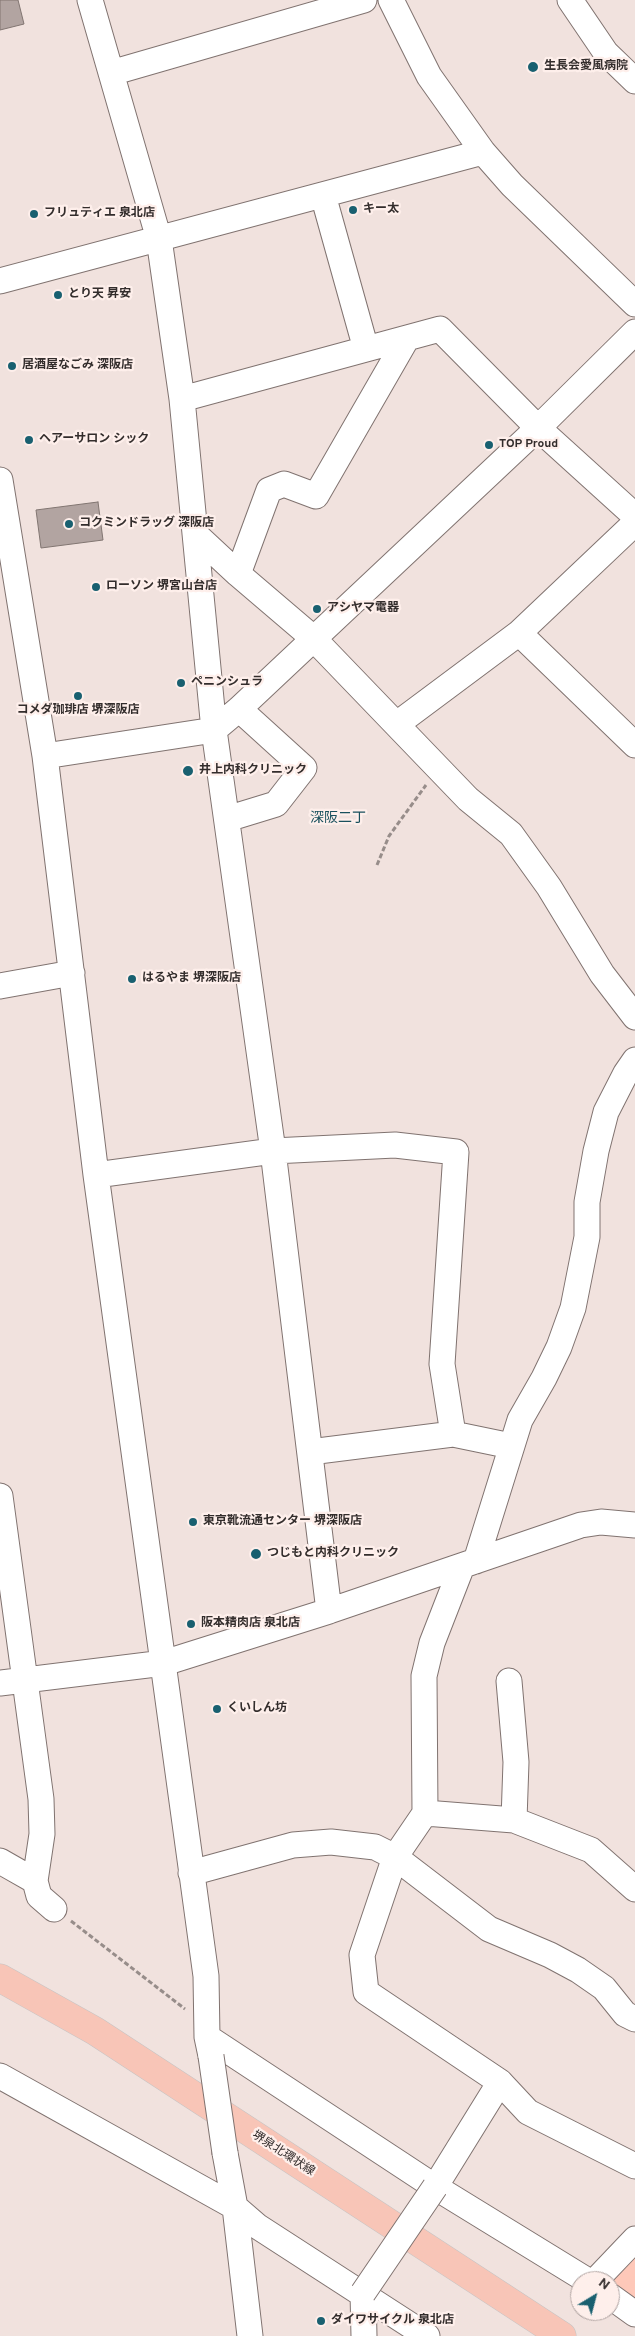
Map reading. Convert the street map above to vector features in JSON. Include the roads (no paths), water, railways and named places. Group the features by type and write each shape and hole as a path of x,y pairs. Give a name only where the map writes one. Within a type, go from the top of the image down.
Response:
{"main road":[{"name":"堺泉北環状線","path":"0,1978 94,2031 562,2336"}],"street":[{"path":"90,0 159,239 182,399 214,730 272,1151 329,1610"},
{"path":"111,72 364,0"},
{"path":"390,0 429,76 483,152 512,185 635,304"},
{"path":"570,0 606,53 635,81"},
{"path":"0,281 483,152"},
{"path":"323,195 366,349"},
{"path":"182,399 440,329 538,428 635,516"},
{"path":"46,756 214,730 240,709 313,638 538,428 635,332"},
{"path":"238,574 269,490 284,484 316,496 407,338"},
{"path":"0,480 46,756 96,1174 206,1976 209,2046 235,2207 250,2336"},
{"path":"397,724 519,633 635,523"},
{"path":"196,534 238,574 313,638 468,799 511,834 549,887 602,974 635,1017"},
{"path":"519,633 635,745"},
{"path":"227,819 276,804 304,768 240,709"},
{"path":"0,986 72,973"},
{"path":"635,1060 626,1073 606,1112 596,1151 587,1202 587,1236 573,1308 544,1378 520,1420 469,1563 432,1643 424,1676 424,1814 395,1857 362,1955 366,1992 500,2082 528,2112 635,2166"},
{"path":"96,1174 272,1151 395,1145 456,1152 442,1364 453,1434"},
{"path":"310,1452 453,1434 511,1446"},
{"path":"0,1496 12,1682 41,1800 42,1834 35,1881 39,1896 54,1909"},
{"path":"12,1682 164,1663 329,1610 581,1525 601,1522 635,1525"},
{"path":"508,1682 516,1762 514,1820"},
{"path":"424,1814 514,1820 591,1850 631,1877"},
{"path":"191,1873 293,1845 331,1842 375,1847 395,1857 489,1929 550,1955 578,1970 604,1988 626,2014 635,2018"},
{"path":"0,1861 35,1881"},
{"path":"209,2046 572,2271"},
{"path":"0,2076 235,2207 257,2226 428,2336"},
{"path":"364,2336 363,2293 435,2186 500,2082"},
{"path":"605,2271 635,2239"},
{"path":"620,2303 635,2314"}],"place":[{"name":"生長会愛風病院","path":"533,67"},
{"name":"キー太","path":"353,210"},
{"name":"フリュティエ 泉北店","path":"34,214"},
{"name":"とり天 昇安","path":"58,295"},
{"name":"居酒屋なごみ 深阪店","path":"12,366"},
{"name":"ヘアーサロン シック","path":"29,440"},
{"name":"TOP Proud","path":"489,445"},
{"name":"コクミンドラッグ 深阪店","path":"69,524"},
{"name":"ローソン 堺宮山台店","path":"96,587"},
{"name":"アシヤマ電器","path":"317,609"},
{"name":"ペニンシュラ","path":"181,683"},
{"name":"コメダ珈琲店 堺深阪店","path":"78,696"},
{"name":"井上内科クリニック","path":"188,771"},
{"name":"はるやま 堺深阪店","path":"132,979"},
{"name":"東京靴流通センター 堺深阪店","path":"193,1522"},
{"name":"つじもと内科クリニック","path":"256,1554"},
{"name":"阪本精肉店 泉北店","path":"191,1624"},
{"name":"くいしん坊","path":"217,1709"},
{"name":"ダイワサイクル 泉北店","path":"321,2321"}],"district":[{"name":"深阪二丁","path":"338,819"}]}
